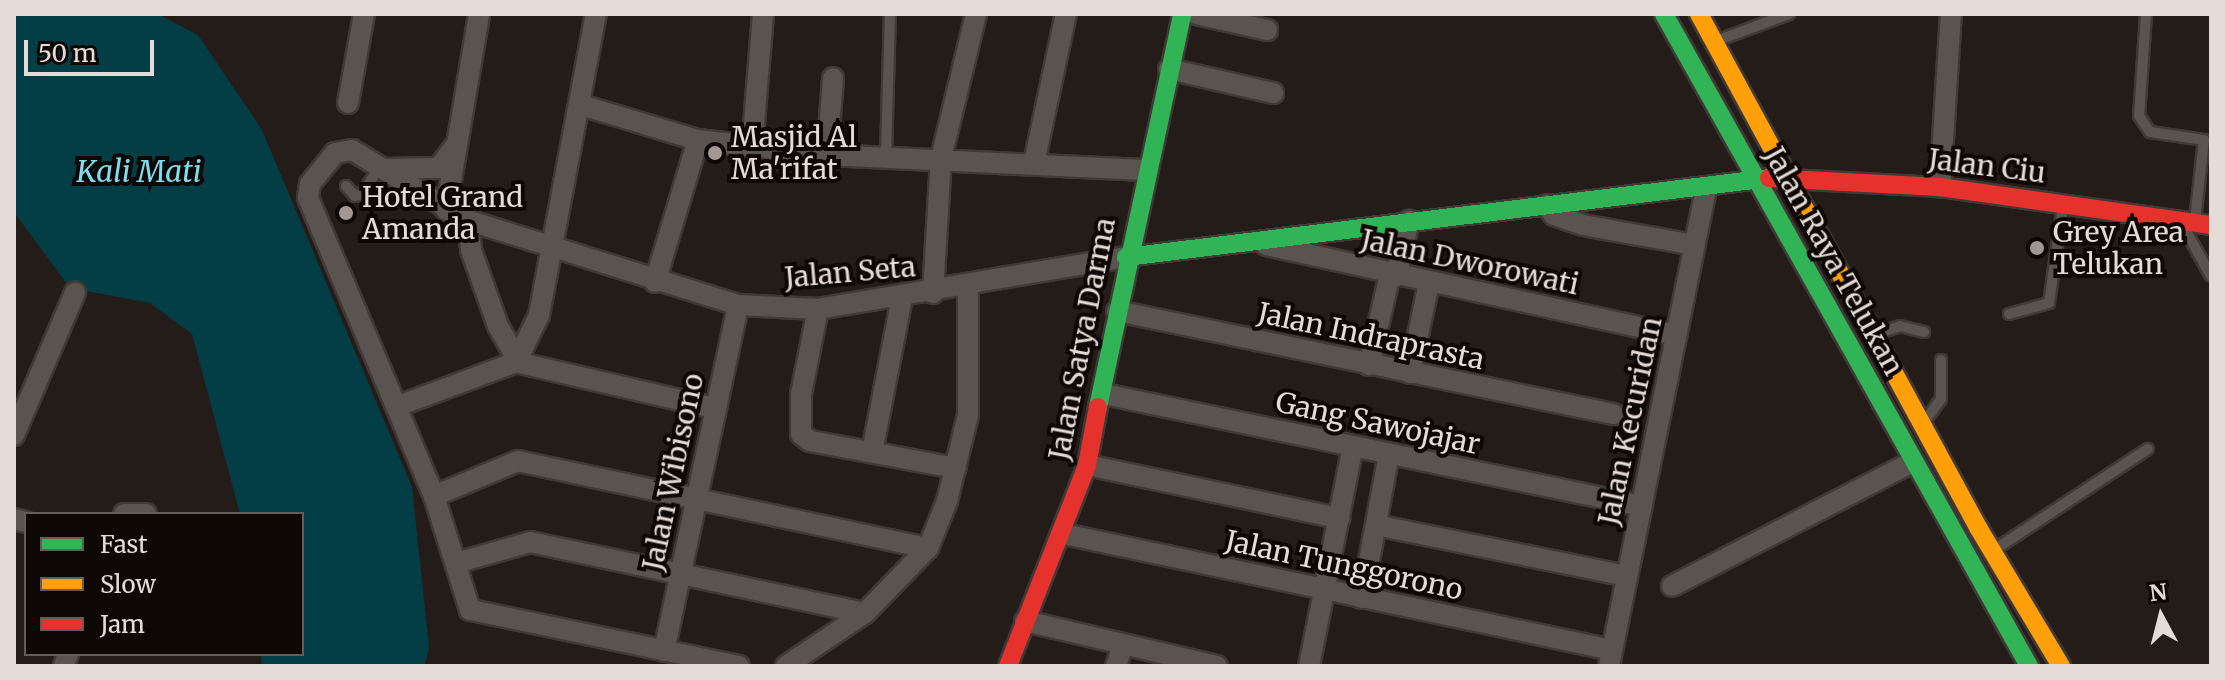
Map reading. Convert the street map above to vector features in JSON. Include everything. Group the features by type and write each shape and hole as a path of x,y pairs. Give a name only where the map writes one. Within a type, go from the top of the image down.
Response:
{"main road":[{"name":"Jalan Satya Darma","path":"1008,666 1064,534 1087,465 1104,394 1126,257 1182,14"},
{"name":"Jalan Raya Telukan","path":"1664,14 1912,462 2026,660"},
{"name":"Jalan Raya Telukan","path":"1699,14 1790,175 1979,529 2061,666"},
{"name":"Jalan Ciu","path":"1126,257 1706,188 1756,176 1790,175 1940,187 2195,223"},
{"path":"2026,660 2046,639"}],"street":[{"path":"348,103 364,14"},
{"path":"446,210 479,14"},
{"path":"516,359 534,330 553,251 596,14"},
{"path":"752,148 763,14"},
{"path":"933,293 941,158 976,14"},
{"path":"1034,163 1066,14"},
{"path":"1196,14 1267,30"},
{"path":"1940,187 1951,14"},
{"path":"1169,69 1273,93"},
{"path":"827,155 833,78"},
{"path":"581,105 698,140 752,148 827,155 886,155 1145,170"},
{"path":"379,168 439,168 459,138"},
{"path":"655,282 698,140"},
{"name":"Jalan Seta","path":"398,406 307,190 341,150 352,150 467,220 553,251 738,305 818,309 933,293 1126,257"},
{"name":"Jalan Kecuridan","path":"1610,658 1706,188"},
{"path":"1547,205 1554,215 1583,225 1694,245"},
{"path":"467,220 471,250 498,326 516,359"},
{"path":"1369,365 1409,221"},
{"name":"Jalan Dworowati","path":"1252,242 1676,335"},
{"path":"1410,373 1429,283"},
{"path":"786,666 865,613 928,548 956,468 968,415 968,286"},
{"path":"14,435 22,393 75,293"},
{"path":"872,452 902,297"},
{"name":"Jalan Wibisono","path":"664,651 738,305"},
{"path":"818,309 801,394 801,434 810,441 956,468"},
{"name":"Jalan Indraprasta","path":"1117,311 1613,414"},
{"path":"714,408 516,359 398,406 434,496 472,612 739,666"},
{"name":"Gang Sawojajar","path":"1104,394 1641,506"},
{"path":"1309,666 1353,446"},
{"path":"1362,598 1389,454"},
{"path":"434,496 518,461 696,496 928,548"},
{"path":"1672,586 1912,462"},
{"path":"1087,465 1339,518"},
{"path":"1376,525 1627,576"},
{"name":"Jalan Tunggorono","path":"1064,534 1362,598 1610,658"},
{"path":"456,563 522,541 865,613"},
{"path":"1025,621 1217,666"},
{"path":"1116,666 1123,645"}],"lane":[{"path":"886,155 890,14"},
{"path":"1714,42 1789,14"},
{"path":"2146,14 2139,116 2150,132 2204,140 2195,223 2211,276"},
{"path":"346,186 355,196 362,194 379,168"},
{"path":"2009,314 2049,303 2063,204"},
{"path":"1873,335 1900,326 1924,332"},
{"path":"1922,425 1941,399 1941,360"},
{"path":"1992,551 2148,449"}],"water":[{"name":"Kali Mati","path":"14,14 158,14 198,35 262,130 412,487 429,646 425,666 262,666 261,656 304,656 304,512 239,512 192,334 150,303 70,288 14,212"}],"traffic: fast":[{"path":"1098,407 1182,14"},
{"path":"1664,14 2029,666"},
{"path":"1126,257 1769,178"}],"traffic: slow":[{"path":"1699,14 1979,529 2061,666"}],"traffic: jam":[{"path":"1769,178 1940,187 2211,225"},
{"path":"1008,666 1087,465 1098,407"}],"place":[{"name":"Masjid Al Ma'rifat","path":"715,153"},
{"name":"Hotel Grand Amanda","path":"346,213"},
{"name":"Grey Area Telukan","path":"2037,248"}]}
